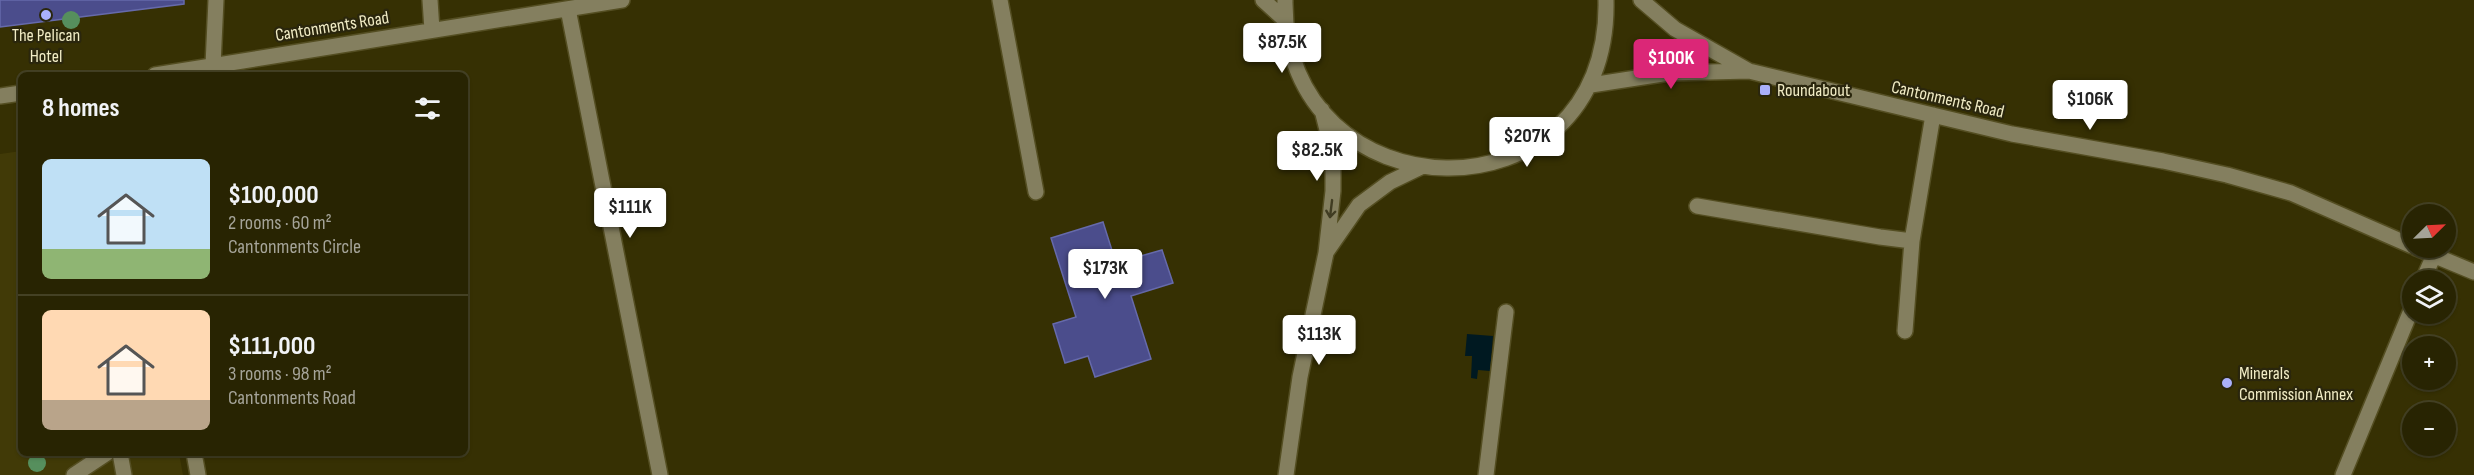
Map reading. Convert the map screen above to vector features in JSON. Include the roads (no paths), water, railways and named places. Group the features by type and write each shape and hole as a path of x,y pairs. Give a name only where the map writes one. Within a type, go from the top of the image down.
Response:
{"street":[{"path":"213,65 216,0"},
{"path":"430,0 432,30"},
{"name":"Cantonments Road","path":"172,72 622,0"},
{"path":"1000,0 1036,192"},
{"path":"1263,0 1285,20"},
{"path":"1285,0 1285,20 1295,63 1304,83 1323,110 1343,131 1367,148 1393,160 1421,167 1455,169 1487,165 1519,154 1547,136 1571,113 1591,85 1606,28 1606,0"},
{"path":"1641,0 1675,29 1749,71"},
{"path":"568,9 660,475"},
{"path":"1591,85 1669,73 1749,71"},
{"name":"Cantonments Road","path":"1749,71 2012,134 2163,161 2291,193 2402,242"},
{"path":"0,96 18,93"},
{"path":"1286,475 1299,377 1326,253 1334,191 1333,154 1323,110"},
{"path":"1905,331 1912,241 1933,115"},
{"path":"1326,253 1359,205 1390,182 1421,167"},
{"path":"1697,206 1912,241"},
{"path":"2441,258 2474,272"},
{"path":"1486,475 1506,312"},
{"path":"2343,475 2405,324"},
{"path":"74,475 102,456"},
{"path":"121,456 124,475"},
{"path":"195,456 198,475"}],"water":[{"path":"1467,334 1493,336 1490,371 1478,370 1477,379 1471,378 1472,356 1465,356"}],"place":[{"name":"The Pelican Hotel","path":"46,15"},
{"name":"Roundabout","path":"1765,90"},
{"name":"Minerals Commission Annex","path":"2227,383"}]}
